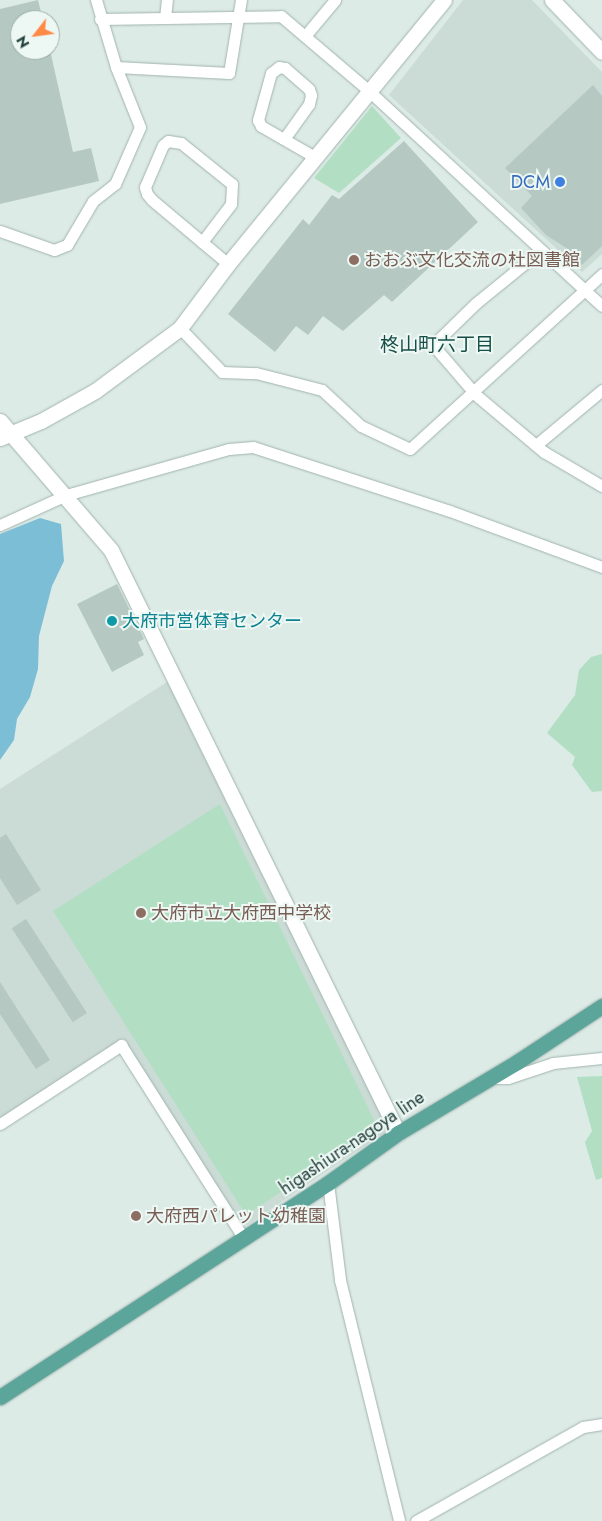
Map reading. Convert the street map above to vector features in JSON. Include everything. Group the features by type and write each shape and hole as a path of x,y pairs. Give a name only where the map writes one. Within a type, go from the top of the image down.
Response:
{"main road":[{"name":"higashiura-nagoya line","path":"0,1397 328,1183 398,1133 491,1078 602,1006"}],"street":[{"path":"0,231 54,250 67,244 93,200 115,184 140,126 116,67 96,0"},
{"path":"165,18 167,0"},
{"path":"116,67 229,74 241,0"},
{"path":"305,36 335,0"},
{"path":"552,0 602,52"},
{"path":"6,436 96,391 180,328 228,264 442,1"},
{"path":"100,18 281,16 369,91 540,251 602,306"},
{"path":"284,139 309,104 311,95 309,89 285,68 279,67 271,73 257,112 258,120 261,126 315,157"},
{"path":"202,242 231,204 232,184 181,143 168,141 163,145 145,187 147,194 202,242 228,264"},
{"path":"540,251 476,303 432,345 474,393 536,445 602,486"},
{"path":"180,328 222,372 256,373 322,390 361,426 410,450 602,274"},
{"path":"536,445 602,390"},
{"path":"0,421 6,436 66,496 111,550 398,1133"},
{"path":"0,525 66,496 229,449 253,447 450,511 602,567"},
{"path":"0,1124 121,1045 243,1237"},
{"path":"491,1078 508,1078 553,1063 602,1058"},
{"path":"328,1183 340,1280 399,1521"},
{"path":"416,1521 583,1427 602,1424"}],"shaded area":[{"path":"463,0 532,0 602,72 602,254 582,272 389,95"},
{"name":"大府市立大府西中学校","path":"167,682 388,1130 247,1225 241,1223 123,1038 0,1118 0,789"}],"green space":[{"path":"372,106 401,138 339,193 314,178"},
{"path":"602,654 602,791 592,792 572,765 575,757 547,733 575,695 579,670 591,657"},
{"path":"220,804 378,1128 246,1215 53,911"},
{"path":"602,1076 602,1178 596,1180 585,1142 592,1131 577,1077"}],"water":[{"path":"40,518 61,524 64,561 52,586 39,636 38,669 30,697 17,719 14,740 0,760 0,534"}],"building":[{"path":"38,0 40,10 10,10 10,60 52,60 73,152 91,148 99,181 0,204 0,9"},
{"name":"DCM","path":"593,85 602,96 602,246 582,265 568,249 546,235 521,208 532,196 505,168"},
{"name":"おおぶ文化交流の杜図書館","path":"404,141 478,222 392,302 384,295 343,331 323,316 308,335 296,326 275,352 228,314 303,219 309,225 332,195 339,199"},
{"name":"大府市営体育センター","path":"117,584 144,639 138,642 144,655 112,672 77,604"},
{"path":"6,834 41,890 17,905 0,878 0,838"},
{"path":"26,919 87,1013 73,1022 12,928"},
{"path":"0,982 50,1060 36,1069 0,1014"}],"place":[{"name":"DCM","path":"560,182"},
{"name":"おおぶ文化交流の杜図書館","path":"354,260"},
{"name":"大府市営体育センター","path":"112,621"},
{"name":"大府市立大府西中学校","path":"141,913"},
{"name":"大府西パレット幼稚園","path":"136,1216"}],"district":[{"name":"柊山町六丁目","path":"437,345"}]}
